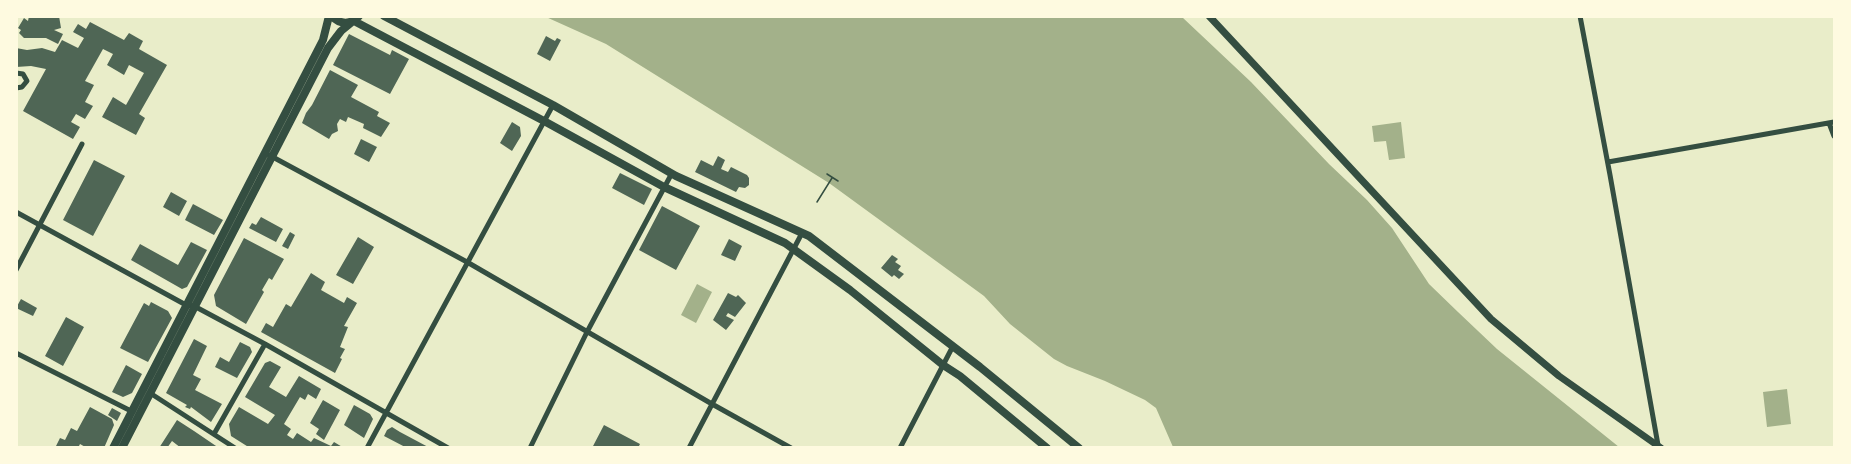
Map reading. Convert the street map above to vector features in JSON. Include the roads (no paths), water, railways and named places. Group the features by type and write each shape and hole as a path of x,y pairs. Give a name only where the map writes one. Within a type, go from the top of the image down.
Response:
{"main road":[{"path":"269,155 323,40 331,16 340,22 355,20 664,187 785,243 850,290 1047,447"},
{"path":"384,16 553,105 672,174 802,233 953,346 1079,447"},
{"path":"122,447 135,413 269,155 328,48 341,31 355,20"},
{"path":"113,447 150,393 190,306"}],"street":[{"path":"1209,16 1491,319 1559,376 1660,446"},
{"path":"1580,16 1660,446"},
{"path":"16,73 23,74 27,81 22,87 16,88"},
{"path":"367,447 553,105"},
{"path":"1608,162 1832,123 1834,136"},
{"path":"16,270 82,144"},
{"path":"269,155 467,262 712,404 791,447"},
{"path":"530,447 587,332 672,174"},
{"path":"16,212 265,344 448,447"},
{"path":"689,447 802,233"},
{"path":"214,434 265,344"},
{"path":"900,447 953,346"},
{"path":"16,353 135,413"},
{"path":"150,393 235,447"}]}
